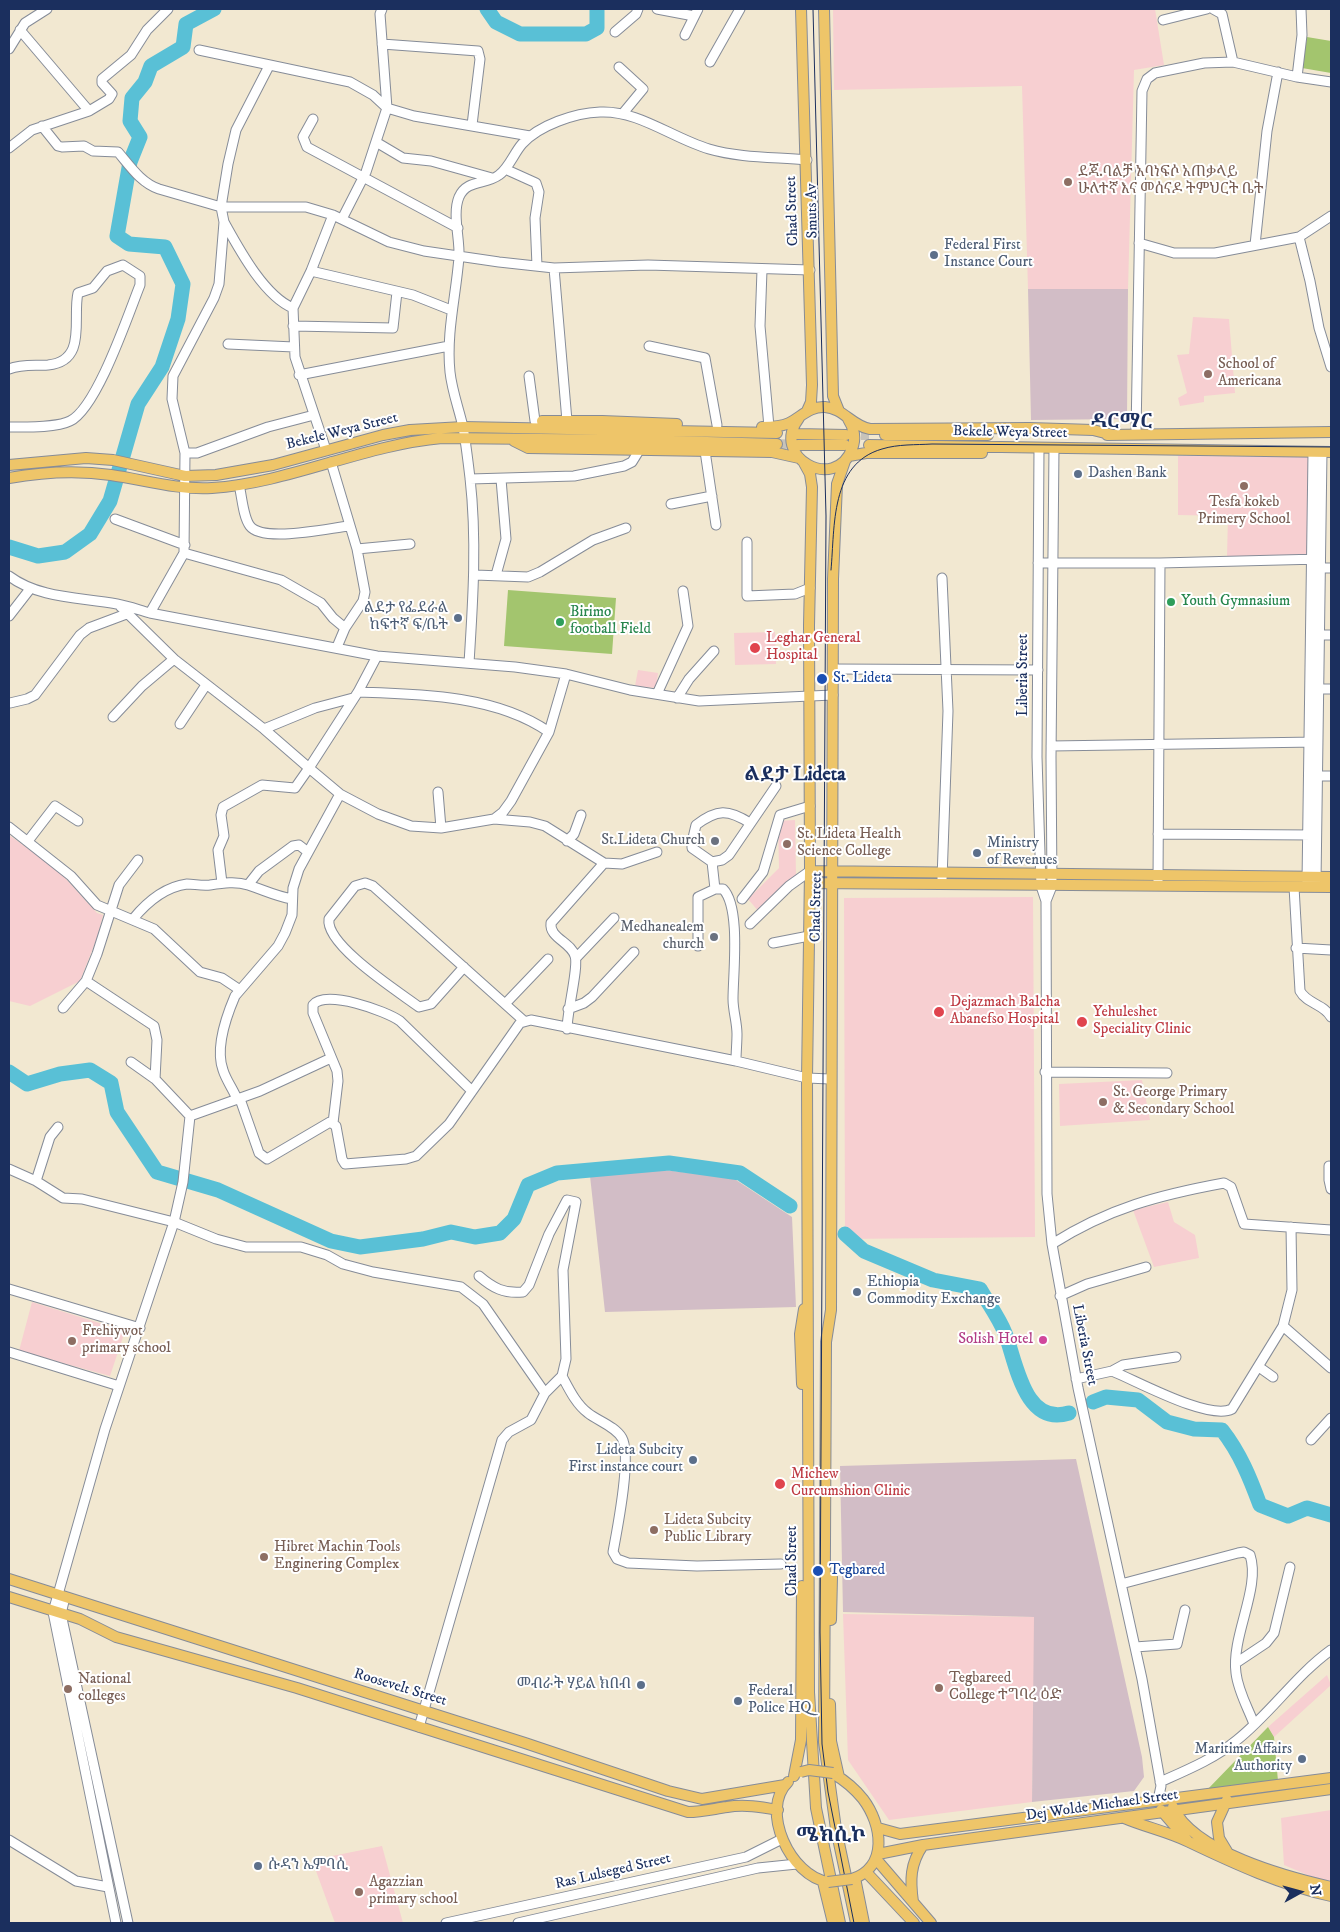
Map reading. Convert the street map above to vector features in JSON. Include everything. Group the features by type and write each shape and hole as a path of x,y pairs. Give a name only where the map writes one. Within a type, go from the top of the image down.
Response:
{"main road":[{"name":"Chad Street","path":"801,9 807,160 812,385 811,402 804,413"},
{"name":"Smuts Av","path":"824,9 833,396 839,411"},
{"path":"9,478 66,472 116,476 184,488 239,485 412,441 464,439 636,440 774,435 804,413 824,406 839,411 859,428 1030,428 1093,430 1113,434"},
{"path":"802,460 793,448 792,438 794,427 804,413"},
{"path":"847,418 853,428 854,440 847,458"},
{"path":"512,426 535,421 568,421 717,426 774,435"},
{"name":"Bekele Weya Street","path":"9,466 73,458 118,460 185,476 238,472 410,430 462,427 512,426 774,435"},
{"name":"Bekele Weya Street","path":"1322,452 1028,448 869,440 1113,434 1331,432"},
{"path":"798,439 845,440"},
{"path":"514,440 528,448 772,452 802,460 815,468 825,469 836,467 847,458 866,454 974,454 1028,448"},
{"name":"Chad Street","path":"836,1775 831,1741 832,1343 830,1325 830,1079 833,579 836,491 838,477 847,458"},
{"name":"Chad Street","path":"802,460 810,474 812,487 807,1078 809,1692 813,1783 820,1831 840,1923"},
{"path":"808,876 832,871 1158,875 1311,882 1331,887"},
{"path":"808,876 832,883 1158,887 1294,887 1331,876"},
{"name":"Chad Street","path":"798,1774 801,1740 800,1334 808,1291"},
{"name":"Chad Street","path":"830,1325 826,1342 824,1721 836,1828 856,1923"},
{"name":"Roosevelt Street","path":"9,1579 526,1743 668,1791 702,1799 785,1785"},
{"name":"Roosevelt Street","path":"9,1597 80,1619 116,1636 297,1688 688,1812 750,1806 778,1810"},
{"path":"520,1759 526,1743"},
{"path":"808,1770 836,1775 861,1797 878,1828 877,1856 866,1872 854,1879 826,1882 810,1876 797,1864 782,1839 778,1810 781,1792 785,1785 798,1774 808,1770"},
{"name":"Dej Wolde Michael Street","path":"878,1828 900,1834 1331,1778"},
{"name":"Dej Wolde Michael Street","path":"877,1856 924,1845 1331,1789"},
{"path":"1226,1791 1227,1803 1217,1822 1219,1838 1228,1854"},
{"path":"1170,1799 1175,1811 1199,1837 1228,1854 1273,1871 1331,1887"},
{"path":"1158,1800 1162,1813 1188,1841"},
{"path":"1026,1817 1028,1831"},
{"path":"1124,1818 1188,1841 1211,1854 1253,1872 1305,1890 1331,1896"},
{"path":"913,1903 910,1879 914,1858 924,1845"},
{"path":"877,1856 931,1923"},
{"path":"866,1872 914,1923"},
{"path":"854,1879 864,1923"},
{"path":"826,1882 833,1923"}],"street":[{"path":"9,49 33,9"},
{"path":"23,27 46,9"},
{"path":"9,148 25,134 42,126 89,111 109,99 112,94 102,83 102,79 131,55 147,30 168,9"},
{"path":"326,450 299,376 294,347 293,308 337,217 363,178 387,108 382,44 382,9"},
{"path":"616,32 636,14 638,9"},
{"path":"657,9 696,12 685,35"},
{"path":"710,62 740,9"},
{"path":"1164,20 1207,9"},
{"path":"1213,9 1222,14 1233,62"},
{"path":"1297,77 1302,35 1301,9"},
{"path":"23,27 89,111"},
{"path":"382,44 478,51 480,59 472,125"},
{"path":"199,50 350,82 373,95 387,108 414,116 530,136"},
{"path":"1136,434 1142,91 1146,79 1155,74 1204,63 1233,62 1297,77 1331,82"},
{"path":"150,613 185,549 185,453 172,399 173,376 219,284 224,222 221,207 228,164 236,130 269,66"},
{"path":"619,66 643,88 624,112"},
{"path":"1255,245 1267,131 1278,72"},
{"path":"469,663 475,574 470,479 462,427 450,373 449,346 451,310 459,256 458,198 463,189 474,183 492,178 505,169 510,159 530,136 577,115 599,112 624,112 679,139 736,156 807,160"},
{"path":"313,119 303,137 307,147 458,228"},
{"path":"42,126 58,146 84,146 100,151 114,150 150,187 221,207 306,207 337,217 389,242 424,251 554,268 648,265 810,270"},
{"path":"376,142 403,158 431,161 492,178"},
{"path":"505,169 536,184 538,188 540,195 534,218 537,266"},
{"path":"1139,243 1174,253 1215,253 1298,237 1331,216"},
{"path":"224,222 244,256 267,286 279,300 293,308"},
{"path":"1298,237 1310,281 1319,328 1331,362"},
{"path":"9,369 27,364 56,363 70,353 77,332 78,293 93,288 107,270 123,265 140,276 140,286 110,362 82,412 65,424 9,427"},
{"path":"554,268 568,421"},
{"path":"762,270 760,326 774,435"},
{"path":"312,271 413,295 451,310"},
{"path":"293,326 364,326 390,329 394,325 397,292"},
{"path":"228,344 294,347"},
{"path":"299,376 449,346"},
{"path":"649,346 706,358 717,426"},
{"path":"529,376 535,421"},
{"path":"185,453 197,452 314,415"},
{"name":"Liberia Street","path":"1039,448 1038,698 1040,874 1041,886 1046,901 1045,1072 1047,1194 1060,1296 1076,1379 1135,1647 1160,1784 1158,1800"},
{"name":"Liberia Street","path":"1046,901 1052,886 1051,698 1054,448"},
{"path":"470,479 574,476 632,462 640,449"},
{"path":"706,450 716,525"},
{"path":"1311,882 1317,562 1322,452"},
{"path":"330,462 357,549 365,592 363,601 345,628 337,647"},
{"path":"496,576 506,539 501,479"},
{"path":"239,485 248,522 256,532 272,534 349,526"},
{"path":"671,504 712,496"},
{"path":"115,519 185,549 280,580 321,602 333,618 345,628"},
{"path":"475,574 519,578 528,577 540,572 594,540 626,528"},
{"path":"748,542 747,596 795,594 810,588"},
{"path":"357,549 410,544"},
{"path":"1038,563 1317,562 1331,568"},
{"path":"1312,835 1318,776 1314,742 1318,689 1319,635 1317,562"},
{"path":"1158,887 1160,563"},
{"path":"9,576 30,589 71,598 118,604 150,613 377,656 515,667 566,674 677,698 708,701 833,696"},
{"path":"942,578 947,669 942,885"},
{"path":"9,616 30,589"},
{"path":"657,694 688,626 683,591"},
{"path":"118,604 174,659 264,729 340,794 378,814 411,826 441,828 494,819 538,824 604,863 622,864 657,852"},
{"path":"10,703 35,695 80,635 89,628 129,613"},
{"path":"1319,635 1331,635"},
{"path":"677,698 689,679 714,651"},
{"path":"222,883 218,850 224,836 221,815 223,807 262,785 295,788 310,768 356,695 377,656"},
{"path":"113,717 142,686 174,659"},
{"path":"833,669 1038,670"},
{"path":"494,819 503,812 511,801 549,732 566,674"},
{"path":"180,724 206,685"},
{"path":"1318,689 1331,689"},
{"path":"264,729 315,708 356,695 403,693 479,704 532,720 549,732"},
{"path":"1038,698 1051,698"},
{"path":"1051,746 1314,742"},
{"path":"1318,776 1331,776"},
{"path":"750,823 738,816 724,812 712,815 696,825 692,848 712,862 722,860 729,855 776,786"},
{"path":"438,792 441,828"},
{"path":"333,1123 321,1126 267,1160 260,1153 238,1099 223,1072 220,1053 231,1006 240,990 278,946 285,933 292,915 292,899 299,869 340,794"},
{"path":"28,841 55,806 78,821"},
{"path":"742,899 763,872 780,815 810,806"},
{"path":"567,841 574,834 581,815"},
{"path":"9,828 71,876 98,906 133,919 158,932 200,972 222,978 240,990"},
{"path":"1158,834 1312,835"},
{"path":"248,885 259,870 293,846 299,845 308,852"},
{"path":"64,1008 86,981 97,954 119,885 138,860"},
{"path":"712,862 715,889"},
{"path":"576,958 572,950 553,932 551,923 604,863"},
{"path":"750,924 808,876"},
{"path":"133,919 143,907 174,887 222,883 248,885 274,896 292,899"},
{"path":"464,967 431,1004 419,1007 354,958 332,933 328,925 329,919 356,886 365,883 373,886 464,967 524,1021"},
{"path":"1294,887 1296,948 1300,991 1304,998 1321,1007 1331,1017"},
{"path":"698,946 698,897 715,889 725,892 733,920 735,969 733,999 737,1034 736,1061"},
{"path":"567,1029 568,1009 576,958 614,918"},
{"path":"772,943 809,936"},
{"path":"1296,948 1331,950"},
{"path":"568,1009 584,1003 634,952"},
{"path":"505,1004 548,959"},
{"path":"86,981 154,1026 157,1040 155,1079"},
{"path":"472,1091 400,1021 386,1012 374,1007 343,1000 314,1002 313,1013 337,1071 338,1081 333,1123 336,1128 342,1160 345,1164 412,1158 449,1124 520,1023 524,1021 531,1020 567,1029 736,1061 807,1078 830,1079"},
{"path":"190,1116 238,1099 331,1058"},
{"path":"116,1923 57,1613 119,1386 174,1222 183,1182 190,1116 155,1079 131,1062"},
{"path":"1045,1072 1167,1073"},
{"path":"36,1181 50,1137 58,1127"},
{"path":"1329,1166 1328,1180 1331,1189"},
{"path":"9,1168 36,1181 63,1198 82,1199 174,1222 216,1239 246,1247 302,1247 319,1252 343,1264 373,1272 461,1287 483,1304 545,1394"},
{"path":"1052,1244 1078,1228 1119,1208 1224,1183 1231,1186 1244,1224 1331,1230"},
{"path":"419,1727 502,1440 509,1432 531,1420 545,1394 562,1376 566,1359 563,1270 576,1202 567,1200 549,1234 529,1285 523,1292 502,1292 492,1287 479,1276"},
{"path":"1112,1371 1183,1402 1221,1413 1232,1409 1283,1326 1292,1290 1291,1227"},
{"path":"1060,1296 1087,1284 1146,1267"},
{"path":"9,1289 140,1328"},
{"path":"1283,1326 1331,1368"},
{"path":"9,1352 119,1386"},
{"path":"1076,1379 1112,1371 1124,1365 1176,1357"},
{"path":"1259,1367 1273,1377"},
{"path":"562,1376 572,1394 586,1412 614,1430 622,1439 625,1451 622,1500 613,1552 617,1559 628,1563 697,1566 781,1564"},
{"path":"1311,1440 1331,1418"},
{"path":"1121,1584 1238,1552 1248,1553 1252,1559 1252,1584 1237,1642 1236,1663 1238,1682 1254,1724"},
{"path":"1236,1663 1266,1643 1274,1633 1290,1567"},
{"path":"1135,1647 1177,1644 1185,1610"},
{"path":"57,1613 128,1923"},
{"path":"1160,1784 1217,1755 1254,1724 1308,1669 1331,1650"},
{"name":"Liberia Street","path":"1160,1784 1170,1799"},
{"name":"Ras Lulseged Street","path":"446,1923 746,1857 782,1839"},
{"path":"9,1840 76,1881 108,1888"},
{"name":"Ras Lulseged Street","path":"518,1923 758,1868 797,1864"},
{"path":"631,1882 634,1897"},
{"path":"581,1893 585,1908"}],"shaded area":[{"path":"833,9 1155,9 1164,65 1134,70 1128,289 1028,289 1022,86 834,90"},
{"path":"1028,289 1128,289 1127,419 1031,420"},
{"name":"School of Americana","path":"1193,317 1229,319 1235,393 1204,396 1204,402 1180,406 1178,398 1187,393 1177,355 1189,354"},
{"name":"Tesfa kokeb Primery School","path":"1178,456 1311,457 1308,557 1227,557 1228,516 1178,515"},
{"name":"Leghar General Hospital","path":"775,632 776,664 735,665 734,633"},
{"path":"638,670 658,673 656,688 635,686"},
{"name":"St. Lideta Health Science College","path":"795,820 796,875 759,912 748,899 779,868 778,821"},
{"path":"9,835 57,869 97,913 103,915 97,938 80,981 30,1006 9,1001"},
{"name":"Dejazmach Balcha Abanefso Hospital","path":"1033,897 1035,1237 845,1239 844,898"},
{"name":"St. George Primary & Secondary School","path":"1142,1080 1150,1120 1060,1126 1059,1084"},
{"path":"664,1170 733,1178 792,1217 796,1307 605,1312 590,1176"},
{"path":"1168,1202 1174,1222 1195,1235 1199,1258 1154,1267 1133,1210"},
{"name":"Frehiywot primary school","path":"32,1302 125,1331 110,1376 19,1351"},
{"path":"1076,1459 1142,1757 1144,1777 1134,1791 1032,1802 1034,1617 843,1612 840,1466"},
{"name":"Tegbareed College ተግባረ ዕድ","path":"843,1614 1035,1617 1032,1802 889,1820 848,1760"},
{"path":"1327,1675 1331,1685 1274,1737 1268,1727"},
{"path":"1331,1810 1331,1882 1317,1879 1284,1865 1281,1818"},
{"name":"Agazzian primary school","path":"382,1846 403,1923 335,1923 312,1860"}],"green space":[{"path":"1307,37 1331,41 1331,73 1302,68"},
{"name":"Birimo football Field","path":"508,590 616,598 612,654 504,646"},
{"path":"1268,1727 1274,1737 1278,1781 1205,1792"}],"waterway":[{"path":"9,547 38,556 65,552 90,534 110,501 138,404 162,367 178,319 183,284 165,247 129,244 117,236 130,162 140,137 130,121 132,98 145,82 151,66 183,47 186,24 214,9"},
{"path":"487,9 496,22 520,34 586,34 597,28 597,9"},
{"path":"9,1072 27,1084 60,1074 90,1070 111,1083 117,1112 157,1172 218,1190 331,1241 360,1247 423,1239 451,1232 475,1237 500,1233 514,1219 528,1185 557,1173 669,1163 740,1173 790,1206"},
{"path":"845,1234 864,1251 933,1280 980,1289 1003,1327 1018,1374 1024,1389 1032,1401 1042,1410 1054,1415 1069,1413"},
{"path":"1093,1402 1106,1397 1138,1400 1167,1422 1194,1429 1222,1430 1244,1466 1260,1505 1288,1516 1307,1508 1331,1515"}],"tunnel":[{"path":"846,435 869,435"},
{"path":"777,444 798,445"}],"tram line":[{"path":"813,9 826,516 820,1632 822,1744 828,1792 854,1923"},
{"path":"831,570 835,516 844,482 853,468 865,457 888,447 932,444 1331,447"}],"place":[{"name":"ደጃ.ባልቻ አባነፍሶ አጠቃላይ ሁለተኛ እና መሰናዶ ትምህርት ቤት","path":"1068,182"},
{"name":"Federal First Instance Court","path":"934,255"},
{"name":"School of Americana","path":"1208,374"},
{"name":"Dashen Bank","path":"1078,474"},
{"name":"Tesfa kokeb Primery School","path":"1244,486"},
{"name":"Youth Gymnasium","path":"1171,602"},
{"name":"ልደታ የፌደራል ከፍተኛ ፍ/ቤት","path":"458,618"},
{"name":"Birimo football Field","path":"560,622"},
{"name":"Leghar General Hospital","path":"755,648"},
{"name":"St. Lideta","path":"822,679"},
{"name":"St.Lideta Church","path":"715,841"},
{"name":"St. Lideta Health Science College","path":"787,844"},
{"name":"Ministry of Revenues","path":"977,853"},
{"name":"Medhanealem church","path":"714,937"},
{"name":"Dejazmach Balcha Abanefso Hospital","path":"939,1012"},
{"name":"Yehuleshet Speciality Clinic","path":"1082,1022"},
{"name":"St. George Primary & Secondary School","path":"1103,1102"},
{"name":"Ethiopia Commodity Exchange","path":"857,1292"},
{"name":"Solish Hotel","path":"1043,1340"},
{"name":"Frehiywot primary school","path":"72,1341"},
{"name":"Lideta Subcity First instance court","path":"693,1460"},
{"name":"Michew Curcumshion Clinic","path":"780,1484"},
{"name":"Lideta Subcity Public Library","path":"654,1530"},
{"name":"Hibret Machin Tools Enginering Complex","path":"264,1557"},
{"name":"Tegbared","path":"818,1571"},
{"name":"መብራት ሃይል ክበብ","path":"641,1685"},
{"name":"Tegbareed College ተግባረ ዕድ","path":"939,1688"},
{"name":"National colleges","path":"68,1689"},
{"name":"Federal Police HQ","path":"738,1701"},
{"name":"Maritime Affairs Authority","path":"1302,1759"},
{"name":"ሱዳን ኤምባሲ","path":"258,1866"},
{"name":"Agazzian primary school","path":"359,1892"}],"district":[{"name":"ዳርማር","path":"1122,423"},
{"name":"ልደታ Lideta","path":"795,776"},
{"name":"ሜክሲኮ","path":"831,1837"}]}
